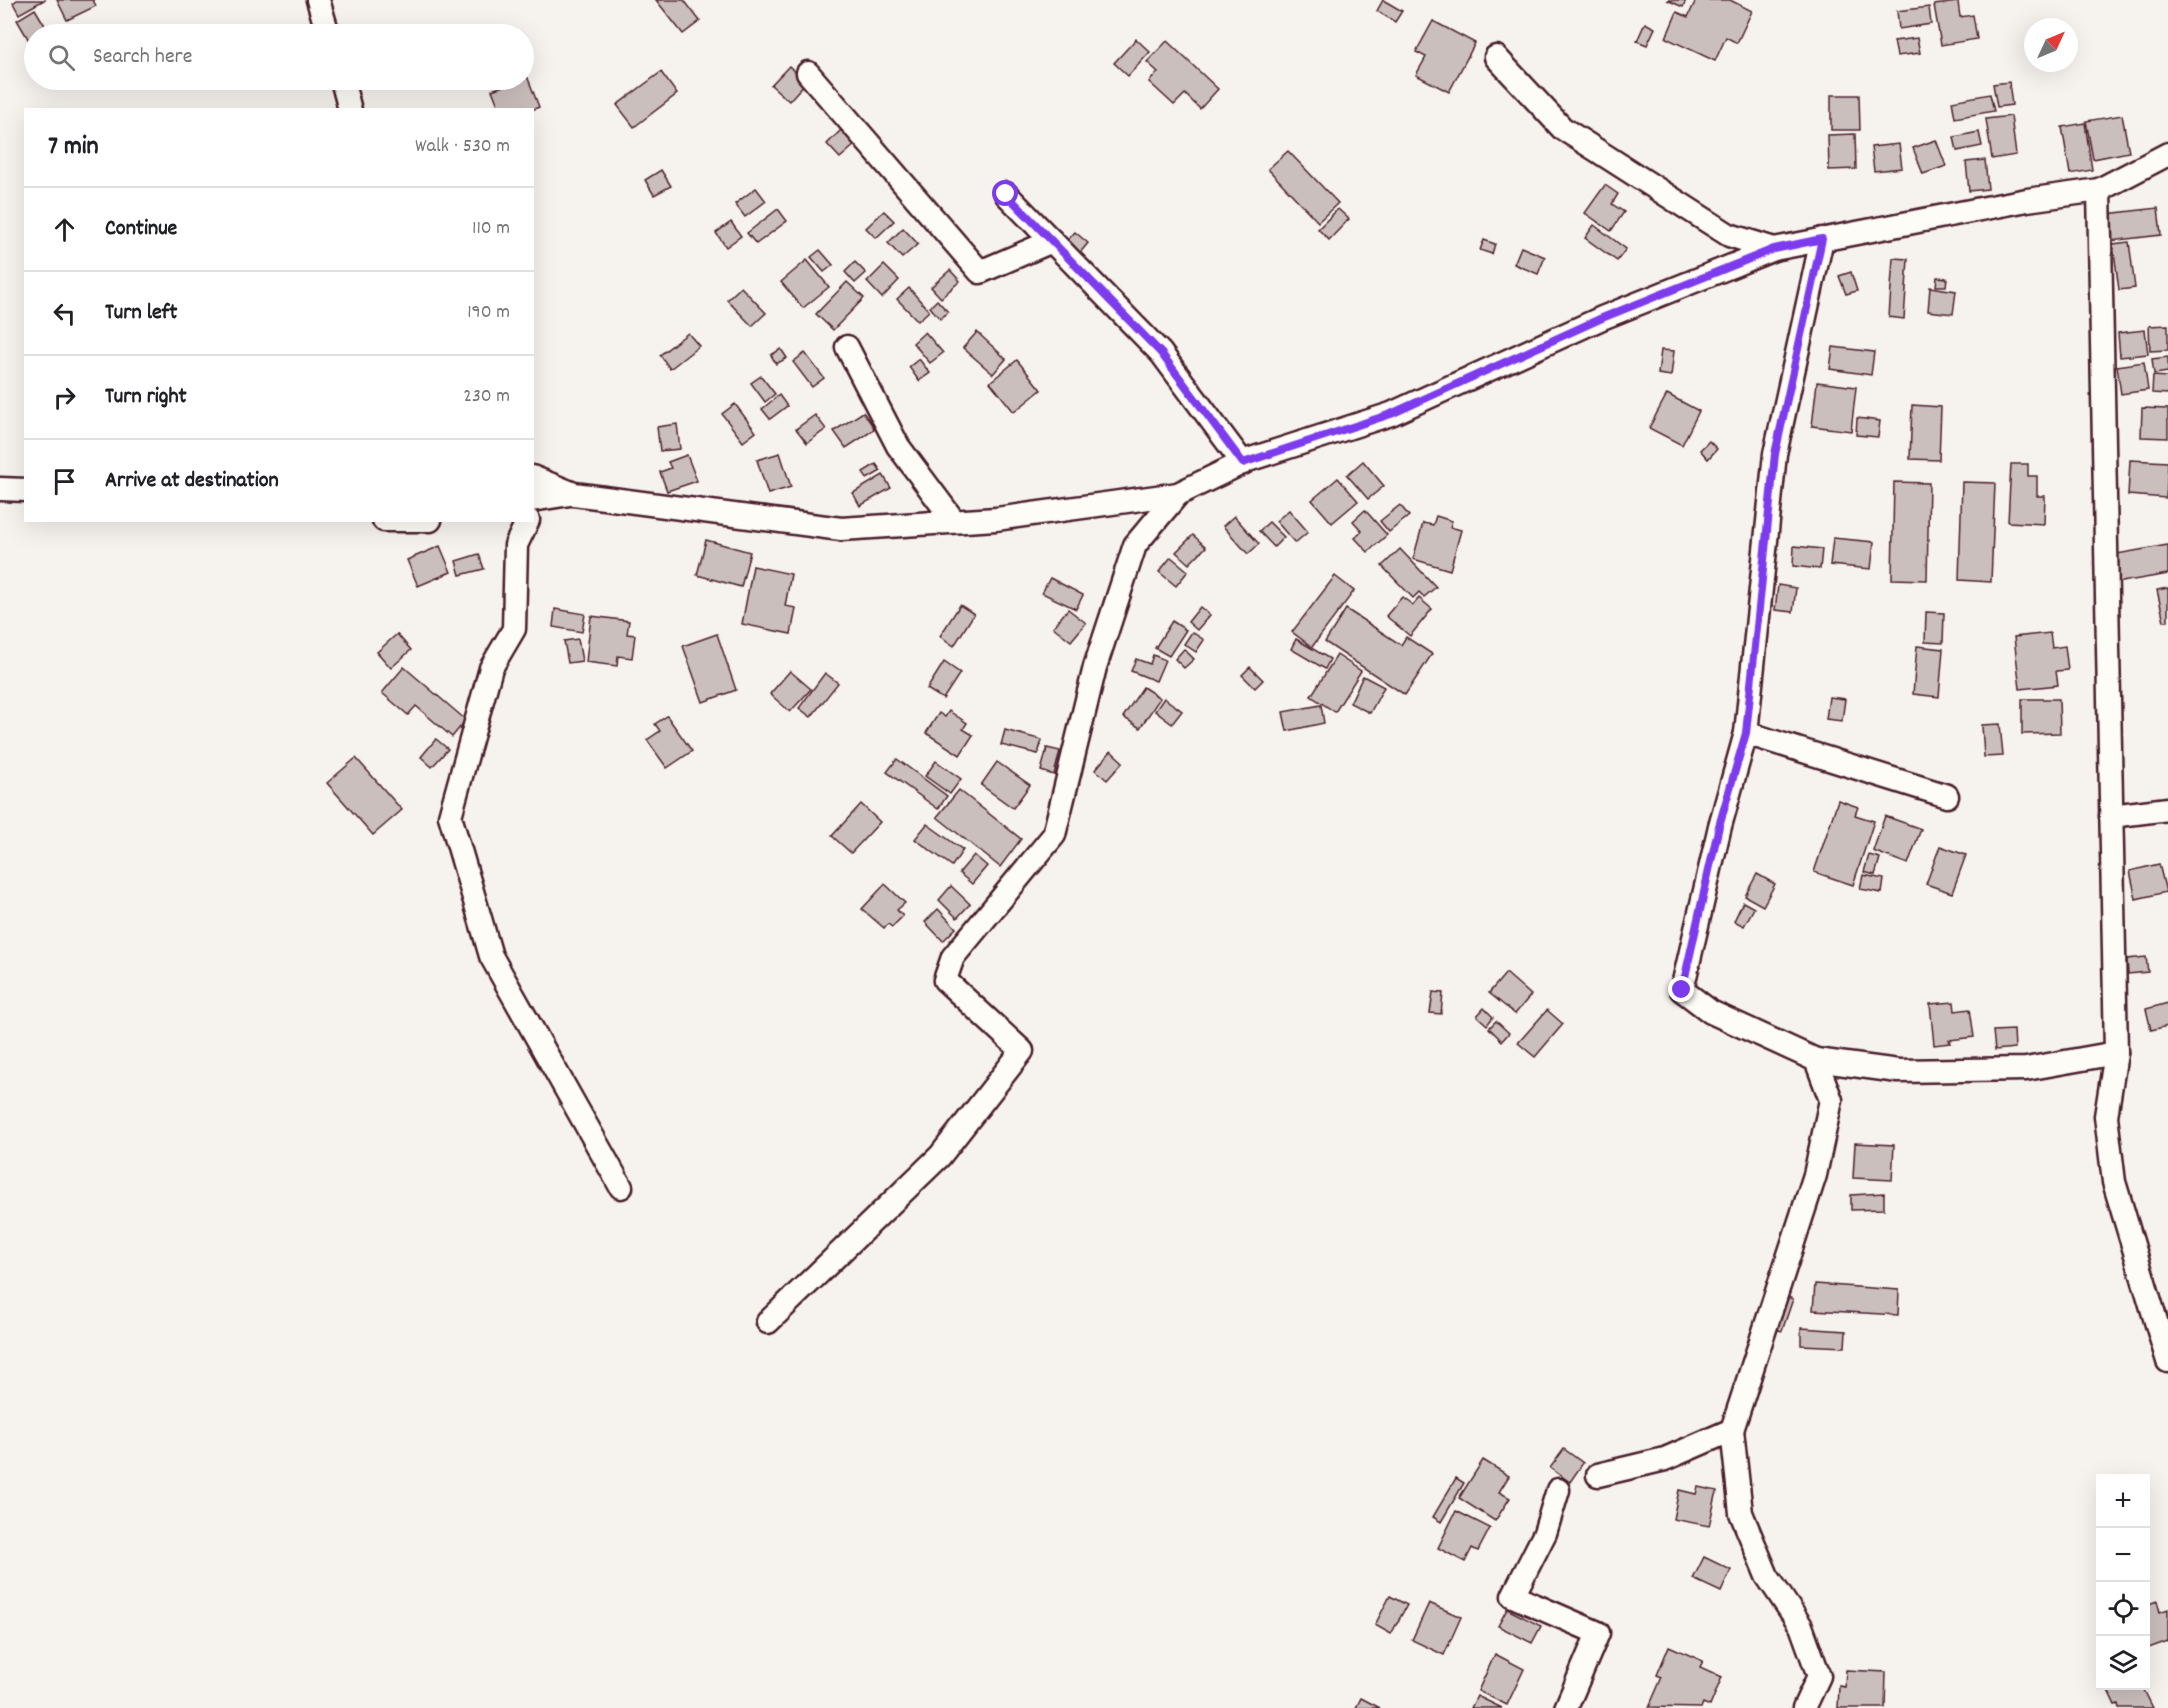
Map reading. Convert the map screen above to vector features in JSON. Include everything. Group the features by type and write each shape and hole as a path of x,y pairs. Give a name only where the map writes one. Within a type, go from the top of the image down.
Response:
{"street":[{"path":"318,0 325,24"},
{"path":"1496,57 1562,128 1729,235 1774,249"},
{"path":"808,73 980,272 1052,241"},
{"path":"345,90 349,108"},
{"path":"534,478 574,494 841,529 996,519 1178,494 1243,463 1391,414 1602,318 1774,249 2027,200 2099,190 2168,154"},
{"path":"2099,190 2116,1053 2106,1116 2114,1182 2168,1361"},
{"path":"1006,194 1161,353 1243,463"},
{"path":"1822,239 1775,454 1746,733 1719,826 1682,990 1711,1012 1816,1060 1898,1071 2026,1069 2116,1053"},
{"path":"847,347 898,446 954,521"},
{"path":"0,489 24,490"},
{"path":"535,504 574,494"},
{"path":"768,1322 940,1156 1022,1051 945,980 953,957 1054,835 1095,667 1135,545 1178,494"},
{"path":"527,522 516,545 514,629 491,668 450,816 491,956 621,1187"},
{"path":"1746,733 1947,796"},
{"path":"2110,816 2168,809"},
{"path":"1804,1708 1819,1676 1801,1626 1767,1576 1742,1513 1732,1430 1815,1175 1832,1100 1816,1060"},
{"path":"1598,1475 1665,1459 1732,1430"},
{"path":"1558,1490 1545,1533 1513,1596 1598,1633 1566,1708"}],"building":[{"path":"17,0 44,0 19,14 13,3"},
{"path":"57,0 93,0 96,6 67,20"},
{"path":"656,0 684,0 700,21 683,34"},
{"path":"1383,0 1402,11 1395,22 1377,11"},
{"path":"1667,0 1686,0 1683,7"},
{"path":"1696,0 1730,0 1752,11 1737,43 1726,37 1715,61 1666,38 1677,12 1688,17"},
{"path":"1958,2 1960,17 1973,15 1977,39 1941,45 1934,5"},
{"path":"1929,7 1931,24 1899,29 1897,11"},
{"path":"35,9 44,24 24,24 24,32 17,20"},
{"path":"1433,21 1475,43 1449,92 1416,75 1426,57 1416,52"},
{"path":"1645,23 1655,28 1647,45 1637,41"},
{"path":"1917,38 1920,53 1897,56 1894,41"},
{"path":"1136,39 1150,52 1128,76 1114,63"},
{"path":"1167,41 1218,89 1200,109 1185,94 1174,105 1149,82 1158,72 1147,62"},
{"path":"789,66 806,82 789,101 771,85"},
{"path":"661,72 677,94 634,127 617,105"},
{"path":"2009,82 2012,105 1997,107 1993,84"},
{"path":"492,90 532,90 539,107 534,109 499,108"},
{"path":"1990,94 1994,111 1955,118 1952,101"},
{"path":"1831,95 1859,95 1860,130 1831,130"},
{"path":"2122,115 2129,152 2093,159 2086,121"},
{"path":"2011,116 2016,155 1992,159 1986,119"},
{"path":"2085,123 2092,170 2070,174 2062,127"},
{"path":"843,128 857,143 840,158 827,144"},
{"path":"1979,132 1982,146 1957,151 1954,137"},
{"path":"1855,134 1856,169 1829,170 1828,135"},
{"path":"1936,140 1946,166 1923,174 1913,148"},
{"path":"1899,144 1902,168 1874,171 1871,147"},
{"path":"1288,151 1338,203 1318,222 1268,169"},
{"path":"1985,160 1988,189 1969,191 1966,162"},
{"path":"661,170 671,186 654,195 645,180"},
{"path":"1605,185 1618,194 1612,204 1624,212 1611,231 1585,213"},
{"path":"756,188 766,201 745,217 735,204"},
{"path":"2158,208 2161,235 2110,241 2106,214"},
{"path":"778,209 787,221 756,244 747,233"},
{"path":"1338,209 1349,219 1329,240 1318,229"},
{"path":"884,211 894,221 876,238 866,228"},
{"path":"731,222 741,236 726,247 716,233"},
{"path":"1594,225 1626,249 1617,261 1585,238"},
{"path":"903,228 918,244 902,258 888,243"},
{"path":"1075,232 1088,243 1079,254 1066,242"},
{"path":"1484,240 1495,244 1492,254 1480,250"},
{"path":"2129,242 2135,288 2119,290 2113,244"},
{"path":"1521,247 1545,257 1538,274 1514,264"},
{"path":"820,250 833,265 824,272 811,257"},
{"path":"1893,258 1908,259 1904,319 1889,317"},
{"path":"807,260 829,287 803,308 781,282"},
{"path":"855,262 866,273 855,283 845,272"},
{"path":"884,265 899,280 882,298 867,282"},
{"path":"950,270 960,281 941,298 931,287"},
{"path":"1851,272 1857,291 1846,294 1839,276"},
{"path":"1937,277 1947,278 1946,286 1936,286"},
{"path":"847,282 864,298 833,330 816,314"},
{"path":"741,287 766,313 752,326 727,300"},
{"path":"1930,287 1956,291 1953,314 1928,311"},
{"path":"909,288 929,311 918,321 897,299"},
{"path":"937,300 948,312 940,319 930,307"},
{"path":"2168,325 2168,350 2150,351 2149,326"},
{"path":"2145,330 2148,354 2120,357 2118,333"},
{"path":"925,332 943,353 930,363 913,343"},
{"path":"977,332 1006,359 993,374 963,348"},
{"path":"688,333 699,346 670,369 660,355"},
{"path":"1833,347 1874,352 1871,375 1830,369"},
{"path":"781,349 787,358 776,364 771,355"},
{"path":"1661,350 1674,351 1671,376 1658,374"},
{"path":"805,353 824,378 812,387 793,362"},
{"path":"2168,357 2168,372 2154,374 2152,359"},
{"path":"919,359 930,373 919,381 909,367"},
{"path":"1017,360 1041,390 1014,412 990,382"},
{"path":"2144,362 2148,390 2121,394 2117,366"},
{"path":"761,376 775,394 765,402 751,383"},
{"path":"2153,376 2168,377 2168,394 2152,393"},
{"path":"1817,382 1856,387 1851,431 1812,426"},
{"path":"1667,394 1699,411 1682,445 1649,428"},
{"path":"779,395 787,406 770,419 762,409"},
{"path":"735,404 756,432 743,442 722,414"},
{"path":"1912,405 1941,407 1939,460 1910,459"},
{"path":"2142,408 2168,409 2168,438 2141,437"},
{"path":"863,412 875,429 846,448 834,431"},
{"path":"815,415 826,429 807,443 796,429"},
{"path":"1857,418 1880,421 1878,437 1856,435"},
{"path":"677,424 680,449 660,451 657,427"},
{"path":"1709,441 1717,449 1708,459 1700,450"},
{"path":"780,453 791,487 768,494 757,460"},
{"path":"687,455 697,481 667,491 660,472 671,468 668,462"},
{"path":"2130,460 2168,462 2166,498 2128,495"},
{"path":"1363,461 1384,486 1368,499 1347,475"},
{"path":"876,464 881,471 867,479 863,472"},
{"path":"2011,464 2028,464 2028,476 2037,476 2037,496 2045,496 2044,524 2008,522"},
{"path":"883,475 891,488 860,506 853,493"},
{"path":"1338,478 1358,501 1332,523 1312,500"},
{"path":"1894,482 1929,483 1927,580 1892,579"},
{"path":"1962,482 1995,483 1991,582 1959,580"},
{"path":"1400,505 1409,516 1389,532 1380,521"},
{"path":"1289,510 1308,532 1295,543 1276,521"},
{"path":"1365,510 1387,535 1368,552 1355,538 1362,531 1353,521"},
{"path":"1234,516 1259,544 1248,554 1223,526"},
{"path":"1436,516 1452,521 1450,527 1461,530 1450,570 1413,559 1423,523 1433,525"},
{"path":"1269,522 1284,537 1274,547 1259,531"},
{"path":"1193,535 1206,547 1189,564 1176,552"},
{"path":"1833,538 1874,542 1871,569 1830,565"},
{"path":"706,540 750,552 741,587 697,575"},
{"path":"2168,545 2168,574 2116,583 2111,555"},
{"path":"440,546 451,572 418,586 407,560"},
{"path":"1794,546 1822,549 1820,569 1793,566"},
{"path":"1400,549 1436,587 1424,597 1419,592 1413,598 1382,566"},
{"path":"479,554 484,569 460,575 456,561"},
{"path":"1171,557 1188,571 1176,586 1159,572"},
{"path":"753,566 791,574 785,606 796,608 791,634 742,624"},
{"path":"1335,576 1354,591 1312,647 1292,632"},
{"path":"1050,578 1083,595 1076,609 1042,593"},
{"path":"1778,585 1796,588 1793,612 1775,610"},
{"path":"2168,588 2168,621 2164,621 2157,590"},
{"path":"1402,597 1413,605 1419,598 1432,609 1410,636 1386,616"},
{"path":"960,605 974,614 954,646 940,636"},
{"path":"1200,607 1210,615 1197,630 1188,622"},
{"path":"555,609 585,614 582,632 553,627"},
{"path":"1068,609 1086,623 1071,641 1053,627"},
{"path":"1346,609 1401,645 1406,637 1432,654 1405,695 1325,642"},
{"path":"1926,612 1944,613 1943,643 1925,642"},
{"path":"591,616 629,621 627,634 635,635 632,658 618,656 617,666 586,662"},
{"path":"1172,621 1186,630 1169,656 1155,648"},
{"path":"1192,632 1204,640 1196,652 1184,644"},
{"path":"2050,633 2052,648 2065,646 2068,670 2056,671 2058,685 2020,689 2014,637"},
{"path":"397,634 411,650 391,668 377,652"},
{"path":"717,634 736,690 703,702 683,646"},
{"path":"578,639 582,661 568,663 564,641"},
{"path":"1296,639 1330,659 1325,669 1291,649"},
{"path":"1917,646 1943,649 1939,697 1913,694"},
{"path":"1184,649 1194,659 1184,668 1175,659"},
{"path":"1153,655 1165,660 1156,681 1131,671 1136,659 1150,664"},
{"path":"1337,655 1361,671 1335,712 1311,696"},
{"path":"944,662 960,673 943,699 927,689"},
{"path":"404,667 466,720 452,737 416,706 408,715 382,693"},
{"path":"1250,667 1263,680 1255,688 1242,675"},
{"path":"790,671 811,689 790,712 770,694"},
{"path":"825,673 838,683 811,717 799,708"},
{"path":"1363,676 1384,687 1370,713 1350,703"},
{"path":"1143,687 1160,698 1140,728 1123,717"},
{"path":"1829,697 1845,699 1842,721 1826,719"},
{"path":"1164,698 1182,711 1172,724 1155,711"},
{"path":"2022,699 2059,699 2060,733 2022,734"},
{"path":"1321,705 1324,723 1287,731 1283,712"},
{"path":"949,711 967,723 963,729 973,735 960,755 926,733 939,713 945,717"},
{"path":"667,716 692,751 667,768 647,740 660,731 655,724"},
{"path":"2000,724 2003,756 1984,757 1982,725"},
{"path":"1005,730 1042,740 1038,754 1001,745"},
{"path":"436,739 448,749 432,767 421,757"},
{"path":"1047,748 1060,751 1054,775 1041,771"},
{"path":"1111,751 1123,762 1107,780 1095,770"},
{"path":"356,758 402,810 373,835 327,783"},
{"path":"897,759 947,796 938,809 887,772"},
{"path":"936,761 961,779 950,794 925,776"},
{"path":"997,762 1030,785 1013,808 981,785"},
{"path":"959,790 1021,839 1000,867 937,817"},
{"path":"1838,800 1858,807 1855,815 1874,821 1853,885 1814,872"},
{"path":"861,804 880,822 851,853 832,836"},
{"path":"1885,816 1921,829 1908,864 1873,851"},
{"path":"927,824 963,850 952,866 915,839"},
{"path":"1940,846 1966,855 1952,893 1926,884"},
{"path":"974,855 987,866 972,884 959,873"},
{"path":"1869,855 1880,858 1875,875 1864,872"},
{"path":"2159,864 2166,892 2136,899 2130,871"},
{"path":"1757,874 1775,884 1763,906 1745,896"},
{"path":"1863,875 1884,879 1882,893 1860,889"},
{"path":"885,884 905,903 897,910 903,916 892,927 888,924 884,928 862,909"},
{"path":"951,886 970,904 957,918 939,900"},
{"path":"1743,902 1754,908 1744,926 1734,921"},
{"path":"938,909 956,928 943,941 925,922"},
{"path":"2146,957 2148,972 2128,974 2127,959"},
{"path":"1506,973 1531,995 1515,1014 1489,993"},
{"path":"1433,992 1443,993 1441,1014 1430,1013"},
{"path":"1954,1002 1955,1011 1970,1009 1974,1037 1949,1040 1951,1043 1934,1045 1930,1004"},
{"path":"2168,1003 2168,1026 2151,1030 2146,1009"},
{"path":"1484,1008 1493,1017 1487,1025 1477,1016"},
{"path":"1547,1010 1563,1024 1535,1057 1518,1043"},
{"path":"1496,1021 1509,1033 1502,1041 1489,1028"},
{"path":"2014,1030 2015,1048 1995,1050 1993,1031"},
{"path":"1855,1143 1894,1145 1892,1180 1853,1178"},
{"path":"1884,1193 1884,1209 1851,1210 1851,1195"},
{"path":"1815,1284 1899,1290 1898,1315 1813,1310"},
{"path":"1780,1294 1793,1299 1782,1331 1769,1327"},
{"path":"1801,1328 1846,1331 1845,1347 1801,1345"},
{"path":"1564,1449 1583,1463 1570,1482 1550,1468"},
{"path":"1483,1460 1509,1476 1499,1492 1510,1498 1495,1521 1459,1498"},
{"path":"1456,1478 1464,1483 1441,1522 1433,1517"},
{"path":"1698,1487 1717,1491 1709,1526 1673,1519 1679,1490 1696,1494"},
{"path":"1456,1511 1490,1528 1478,1551 1472,1548 1465,1562 1438,1548"},
{"path":"1704,1557 1731,1570 1721,1592 1693,1579"},
{"path":"1390,1596 1407,1605 1391,1634 1375,1625"},
{"path":"2157,1601 2160,1612 2168,1609 2168,1641 2150,1648 2150,1636 2150,1604"},
{"path":"1429,1603 1461,1617 1444,1655 1412,1640"},
{"path":"1507,1609 1541,1626 1532,1643 1498,1626"},
{"path":"1669,1646 1703,1661 1700,1667 1722,1677 1710,1706 1703,1703 1701,1708 1649,1707 1662,1677 1657,1675"},
{"path":"1495,1654 1524,1669 1507,1705 1478,1691"},
{"path":"1846,1670 1886,1672 1885,1708 1838,1708 1839,1686 1845,1687"},
{"path":"2108,1690 2144,1690 2153,1708 2119,1708 2118,1704 2115,1705"},
{"path":"1477,1696 1502,1708 1471,1708"},
{"path":"1361,1698 1380,1708 1356,1708"}],"route":[{"path":"1006,194 1161,353 1243,463 1391,414 1602,318 1774,249 1822,239 1775,454 1746,733 1719,826 1682,990"}]}
